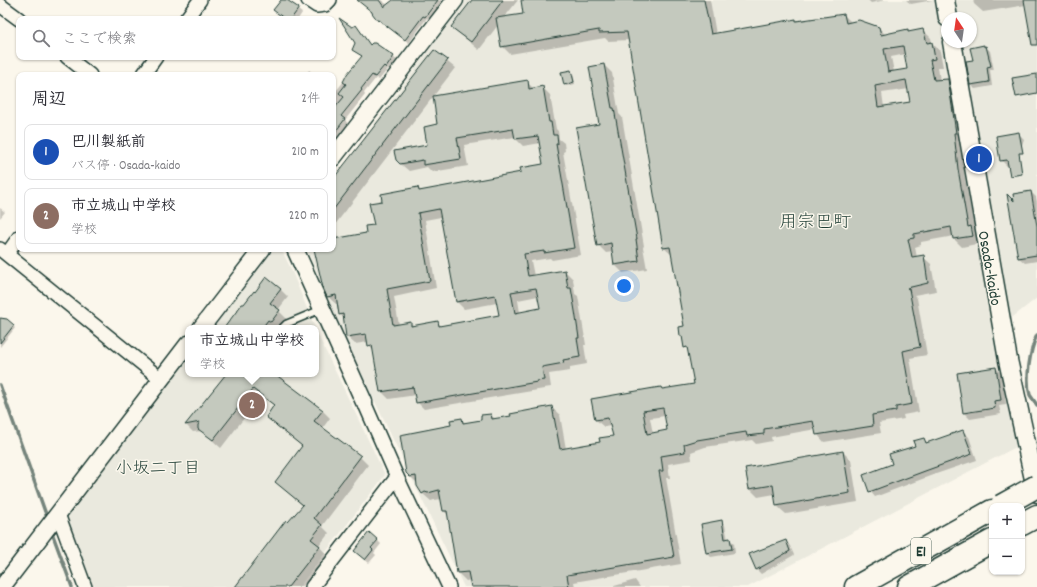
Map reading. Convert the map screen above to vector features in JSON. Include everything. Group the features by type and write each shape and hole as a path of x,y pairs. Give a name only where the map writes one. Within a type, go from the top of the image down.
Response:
{"highway":[{"name":"E1","path":"1007,503 1037,486"},
{"name":"E1","path":"856,587 989,513"},
{"path":"1025,522 1037,516"},
{"name":"E1","path":"909,587 989,543"}],"main road":[{"path":"945,0 947,12"},
{"name":"Osada-kaido","path":"953,48 1008,360 1037,493"}],"street":[{"path":"188,16 200,0"},
{"path":"308,0 317,6 325,5 330,0"},
{"path":"336,154 455,0"},
{"path":"0,4 16,17"},
{"path":"71,60 86,72"},
{"path":"145,72 154,60"},
{"path":"16,240 3,251 161,379"},
{"path":"203,325 260,252"},
{"path":"296,252 397,477 450,587"},
{"path":"2,587 185,348"},
{"path":"312,587 397,477"},
{"path":"58,514 85,587"}],"lane":[{"path":"285,325 322,309"}],"shaded area":[{"path":"466,0 940,0 942,12 941,48 948,48 1016,447 748,587 464,587 342,333 308,252 336,252 336,176"},
{"path":"955,0 1037,0 1037,298 1009,320 963,48 977,48 977,12 957,12"},
{"path":"271,252 282,252 314,325 214,325"},
{"path":"319,337 385,475 299,587 94,587 66,516 185,363 185,377 319,377"}],"building":[{"path":"281,0 287,0 299,8 293,16 281,16 273,10"},
{"path":"357,0 379,0 384,7 393,0 438,0 425,17 423,16 405,40 379,20 378,21 372,12"},
{"path":"472,0 503,0 471,42 451,27"},
{"path":"521,0 704,0 711,34 796,19 796,21 844,14 846,23 859,20 879,27 881,35 908,29 908,32 923,29 927,43 932,42 935,59 930,60 934,80 948,79 956,133 954,133 958,169 968,227 971,226 973,236 953,239 951,227 914,234 914,238 908,239 912,257 924,255 928,283 907,288 909,289 920,347 903,351 912,404 896,407 896,411 872,415 873,426 816,435 813,421 764,429 764,434 747,436 746,432 697,440 684,444 685,452 661,456 663,471 659,471 674,557 567,575 569,587 471,587 468,572 457,573 447,511 443,511 439,490 428,493 425,492 422,494 417,486 416,476 410,477 406,473 400,435 451,425 450,420 462,418 463,423 481,420 481,415 491,414 492,419 552,406 560,449 600,442 599,438 613,436 608,418 595,420 591,399 654,388 661,387 662,389 694,384 687,347 684,348 682,336 680,336 679,327 684,326 670,247 663,248 627,32 599,33 599,30 501,47 496,18 523,14","holes":["903,46 907,69 888,72 884,49","906,80 910,102 878,107 875,86","663,408 667,430 647,434 643,411"]},
{"path":"1024,0 1037,0 1037,45 1032,45"},
{"path":"339,18 352,27 356,25 370,45 375,43 394,56 386,68 384,66 375,77 372,75 361,89 362,90 341,116 345,119 336,131 336,106 344,97 339,93 346,84 343,82 347,74 362,56 352,50 355,43"},
{"path":"977,46 986,46 991,66 987,67 989,82 970,85 966,61 973,60 970,48 977,48"},
{"path":"434,50 448,60 336,206 336,175"},
{"path":"604,64 612,108 614,108 637,239 639,261 614,265 611,243 597,246 576,128 599,124 589,67"},
{"path":"571,70 574,82 564,85 561,72"},
{"path":"1037,74 1037,93 1016,97 1012,78"},
{"path":"528,80 529,89 543,86 549,122 551,122 553,135 557,135 558,144 556,144 574,248 544,253 544,251 524,254 528,276 565,270 568,288 571,288 575,311 580,357 563,360 564,363 542,367 544,380 537,382 416,403 413,387 380,392 372,345 368,346 366,334 346,337 343,314 339,315 336,295 327,297 323,288 315,252 336,252 336,238 366,233 365,226 374,225 369,203 382,201 381,194 418,187 419,191 521,172 520,168 543,164 538,136 515,139 513,129 457,138 461,159 423,165 423,160 400,164 396,160 394,151 427,145 424,127 437,124 433,96","holes":["439,209 456,302 495,295 499,315 439,326 438,321 411,326 411,322 393,325 387,289 430,281 418,213","536,288 540,308 515,313 511,292"]},
{"path":"1019,132 1023,153 1019,153 1022,174 1010,176 1007,160 1000,161 996,136"},
{"path":"1031,191 1037,226 1037,255 1018,258 1007,194 1014,201 1013,194"},
{"path":"266,277 281,289 270,303 280,310 271,322 268,320 264,325 226,325 242,304 244,304 254,291 255,292"},
{"path":"0,318 7,319 14,325 0,343"},
{"path":"996,367 1001,400 994,401 995,408 963,413 957,373"},
{"path":"224,377 279,377 323,410 314,421 361,456 314,518 322,525 311,539 320,546 288,587 235,587 286,520 288,522 303,505 275,482 302,446 266,417 274,405 253,389 213,440 198,429 200,422 185,425"},
{"path":"963,430 972,454 869,492 863,475 892,464 889,454 915,446 913,441 924,438 926,443"},
{"path":"843,451 850,493 776,506 773,485 749,489 745,468"},
{"path":"722,520 725,539 730,538 732,549 706,553 701,524"},
{"path":"369,532 378,540 371,548 373,550 365,560 354,551"},
{"path":"786,540 790,551 756,570 749,554"}],"waterway":[{"path":"1037,335 1030,356 1028,373 1030,395 1037,405"},
{"path":"0,385 48,520"},
{"path":"51,530 72,587"}],"place":[{"name":"巴川製紙前","path":"979,159"},
{"name":"市立城山中学校","path":"252,405"}],"district":[{"name":"用宗巴町","path":"815,221"},
{"name":"小坂二丁目","path":"158,467"}]}
